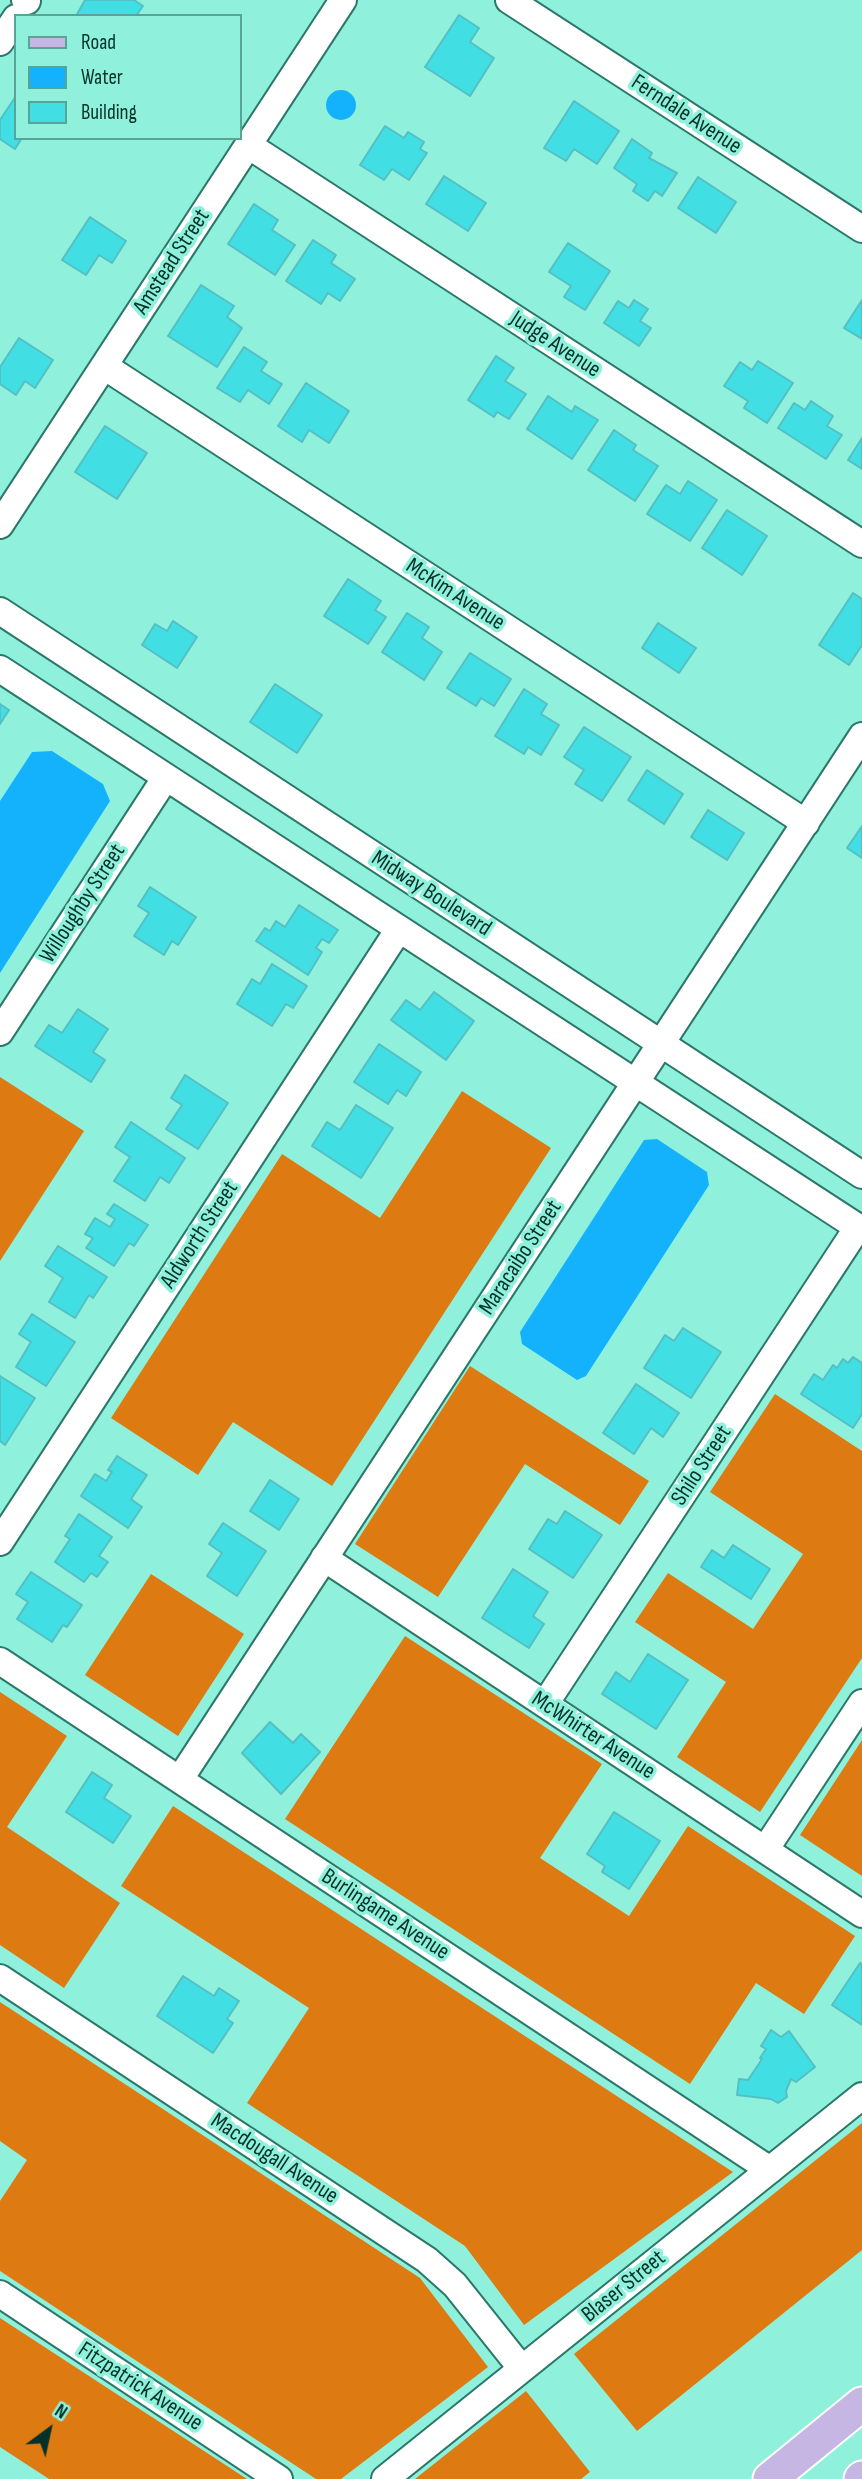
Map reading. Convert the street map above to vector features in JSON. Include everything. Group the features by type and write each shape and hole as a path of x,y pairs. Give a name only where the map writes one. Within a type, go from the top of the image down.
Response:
{"main road":[{"path":"770,2479 862,2404"}],"street":[{"name":"Amstead Street","path":"0,525 343,0"},
{"name":"Ferndale Avenue","path":"509,0 862,229"},
{"path":"0,42 14,20"},
{"name":"Judge Avenue","path":"248,145 862,544"},
{"name":"McKim Avenue","path":"104,366 806,823"},
{"name":"Midway Boulevard","path":"0,611 862,1175"},
{"name":"Midway Boulevard","path":"0,668 860,1229"},
{"name":"Maracaibo Street","path":"180,1779 862,736"},
{"name":"Willoughby Street","path":"0,1032 166,777"},
{"name":"Aldworth Street","path":"0,1542 399,929"},
{"name":"Shilo Street","path":"545,1704 860,1229"},
{"name":"McWhirter Avenue","path":"324,1558 862,1914"},
{"name":"Burlingame Avenue","path":"0,1661 770,2170"},
{"path":"765,1850 862,1703"},
{"name":"Macdougall Avenue","path":"0,1978 427,2260 455,2285 522,2369"},
{"name":"Blaser Street","path":"385,2479 862,2096"},
{"name":"Fitzpatrick Avenue","path":"0,2294 279,2479"}],"shaded area":[{"path":"0,1077 84,1131 0,1261"},
{"path":"462,1091 551,1148 332,1486 233,1422 198,1475 111,1418 282,1154 380,1218"},
{"path":"470,1366 649,1481 620,1525 525,1464 438,1597 355,1544"},
{"path":"775,1394 862,1451 862,1658 760,1812 677,1757 726,1682 635,1622 668,1573 753,1629 803,1554 710,1492"},
{"path":"151,1574 244,1634 178,1736 85,1675"},
{"path":"405,1636 602,1764 540,1858 629,1916 688,1826 855,1936 804,2014 756,1983 690,2084 285,1819"},
{"path":"0,1692 67,1736 7,1827 120,1903 64,1988 0,1945"},
{"path":"862,1740 862,1876 800,1835"},
{"path":"173,1806 733,2172 524,2325 465,2246 247,2103 309,2008 121,1886"},
{"path":"0,2002 420,2278 488,2367 341,2479 316,2479 0,2271 0,2201 27,2160 0,2141"},
{"path":"862,2123 862,2250 637,2431 574,2354"},
{"path":"0,2318 247,2479 49,2479 0,2447"},
{"path":"526,2391 590,2472 581,2479 415,2479"}],"water":[{"path":"341,90 352,94 356,105 352,116 341,120 330,116 326,105 330,94"},
{"path":"52,751 103,784 110,801 0,973 0,801 32,752"},
{"path":"657,1139 707,1172 709,1185 586,1376 577,1380 522,1344 520,1332 644,1140"}],"building":[{"path":"85,0 134,0 143,6 137,14 77,14"},
{"path":"459,15 479,28 470,42 494,58 470,96 425,67"},
{"path":"14,99 14,140 21,140 15,149 0,139 0,120"},
{"path":"574,101 619,131 597,164 574,149 566,161 544,148"},
{"path":"385,126 404,138 408,132 424,142 420,149 427,153 409,180 392,169 384,180 360,165"},
{"path":"632,139 652,153 649,158 677,173 662,196 655,191 648,201 633,191 637,184 614,168"},
{"path":"444,176 486,203 468,231 426,204"},
{"path":"698,177 736,202 716,233 678,208"},
{"path":"254,204 278,220 272,230 295,245 275,275 228,244"},
{"path":"90,217 126,241 112,263 99,255 86,275 62,260"},
{"path":"313,240 336,255 331,263 355,279 340,301 328,293 321,304 286,281"},
{"path":"568,243 610,271 585,310 564,297 571,286 549,272"},
{"path":"201,285 234,306 227,317 242,328 217,367 168,336"},
{"path":"634,300 648,309 640,321 651,328 639,346 604,323 618,301 629,308"},
{"path":"862,300 862,339 844,328"},
{"path":"19,338 53,360 35,388 25,381 16,395 0,384 0,367"},
{"path":"244,347 267,362 261,371 282,384 269,404 248,390 240,402 217,388"},
{"path":"496,356 514,368 505,381 526,394 509,419 497,412 494,417 468,400"},
{"path":"758,361 793,383 767,423 744,408 748,401 724,386 740,362 752,370"},
{"path":"306,383 349,411 329,443 309,430 302,442 278,426"},
{"path":"548,396 572,412 575,406 598,420 572,459 527,429"},
{"path":"811,401 833,416 827,426 842,435 826,459 778,428 794,403 805,410"},
{"path":"105,426 147,453 117,499 75,472"},
{"path":"614,430 636,445 633,450 658,466 635,501 588,470"},
{"path":"862,438 862,469 848,460"},
{"path":"688,481 717,500 690,541 647,514 666,485 680,494"},
{"path":"727,510 767,536 742,575 702,548"},
{"path":"348,579 381,601 375,610 386,617 368,644 324,616"},
{"path":"853,593 862,599 862,645 849,665 819,645"},
{"path":"407,613 429,627 422,638 442,652 424,680 382,652"},
{"path":"173,621 197,637 177,668 142,645 155,624 167,631"},
{"path":"658,623 696,648 679,673 642,648"},
{"path":"470,653 511,679 494,706 481,698 476,706 447,688"},
{"path":"275,684 322,715 297,753 250,722"},
{"path":"524,689 547,704 541,714 559,725 541,755 528,747 524,754 495,736"},
{"path":"0,704 9,710 0,724"},
{"path":"584,727 631,757 602,801 575,784 584,770 564,757"},
{"path":"647,770 683,794 664,824 628,800"},
{"path":"708,810 744,833 727,860 691,837"},
{"path":"862,826 862,858 847,848"},
{"path":"150,887 196,917 178,945 172,941 164,955 134,936 149,913 138,906"},
{"path":"299,905 338,930 329,943 322,939 316,948 322,952 308,975 256,941 265,928 270,931 276,921 285,927"},
{"path":"272,964 307,986 293,1008 286,1004 272,1026 237,1004 252,979 260,984"},
{"path":"434,992 474,1021 446,1060 391,1020 406,1000 420,1010"},
{"path":"78,1009 108,1029 93,1052 105,1060 91,1082 35,1046 49,1025 62,1033"},
{"path":"379,1044 421,1072 406,1096 397,1090 388,1104 354,1082"},
{"path":"185,1075 228,1103 198,1149 166,1129 182,1105 171,1098"},
{"path":"356,1105 393,1128 361,1178 312,1146 327,1122 340,1130"},
{"path":"131,1122 185,1158 169,1183 160,1177 145,1201 114,1181 130,1157 115,1147"},
{"path":"114,1204 148,1225 134,1246 129,1243 114,1266 86,1248 93,1238 85,1234 95,1218 110,1227 115,1219 107,1214"},
{"path":"58,1246 107,1277 93,1298 89,1295 75,1318 49,1302 63,1278 45,1266"},
{"path":"32,1314 75,1342 46,1386 16,1367 31,1342 19,1334"},
{"path":"683,1328 721,1352 691,1398 644,1368 665,1335 674,1341"},
{"path":"853,1357 862,1363 862,1414 853,1428 801,1394 814,1374 823,1380 833,1365 837,1368 843,1359 848,1363"},
{"path":"0,1376 35,1398 5,1445 0,1441"},
{"path":"636,1384 679,1413 663,1437 651,1428 634,1454 603,1433"},
{"path":"117,1456 147,1475 131,1499 142,1507 128,1528 81,1496 95,1474 106,1481 112,1472 108,1470"},
{"path":"270,1480 299,1499 279,1530 250,1511"},
{"path":"565,1511 602,1535 573,1578 529,1549 548,1519 557,1524"},
{"path":"79,1514 112,1537 99,1556 108,1562 97,1577 91,1573 84,1582 55,1562 70,1539 65,1536"},
{"path":"223,1523 266,1551 237,1596 207,1576 222,1553 209,1544"},
{"path":"733,1545 770,1569 751,1599 701,1567 712,1550 724,1558"},
{"path":"513,1569 548,1592 533,1616 544,1624 529,1648 482,1618"},
{"path":"31,1572 82,1605 67,1627 63,1625 52,1642 17,1619 28,1602 16,1594"},
{"path":"648,1654 688,1680 656,1729 602,1694 616,1672 630,1682"},
{"path":"270,1722 293,1743 301,1734 320,1752 281,1794 242,1753"},
{"path":"92,1772 112,1785 104,1798 131,1816 113,1843 66,1812"},
{"path":"614,1812 660,1841 629,1889 602,1872 605,1866 587,1854"},
{"path":"860,1963 862,1964 862,2025 832,2005"},
{"path":"183,1976 214,1996 219,1988 239,2001 227,2019 233,2023 213,2053 157,2016"},
{"path":"771,2030 781,2037 789,2031 815,2067 796,2082 791,2079 786,2091 787,2097 778,2103 771,2099 737,2095 739,2079 748,2080 762,2059 760,2058 766,2049 761,2046"}]}
